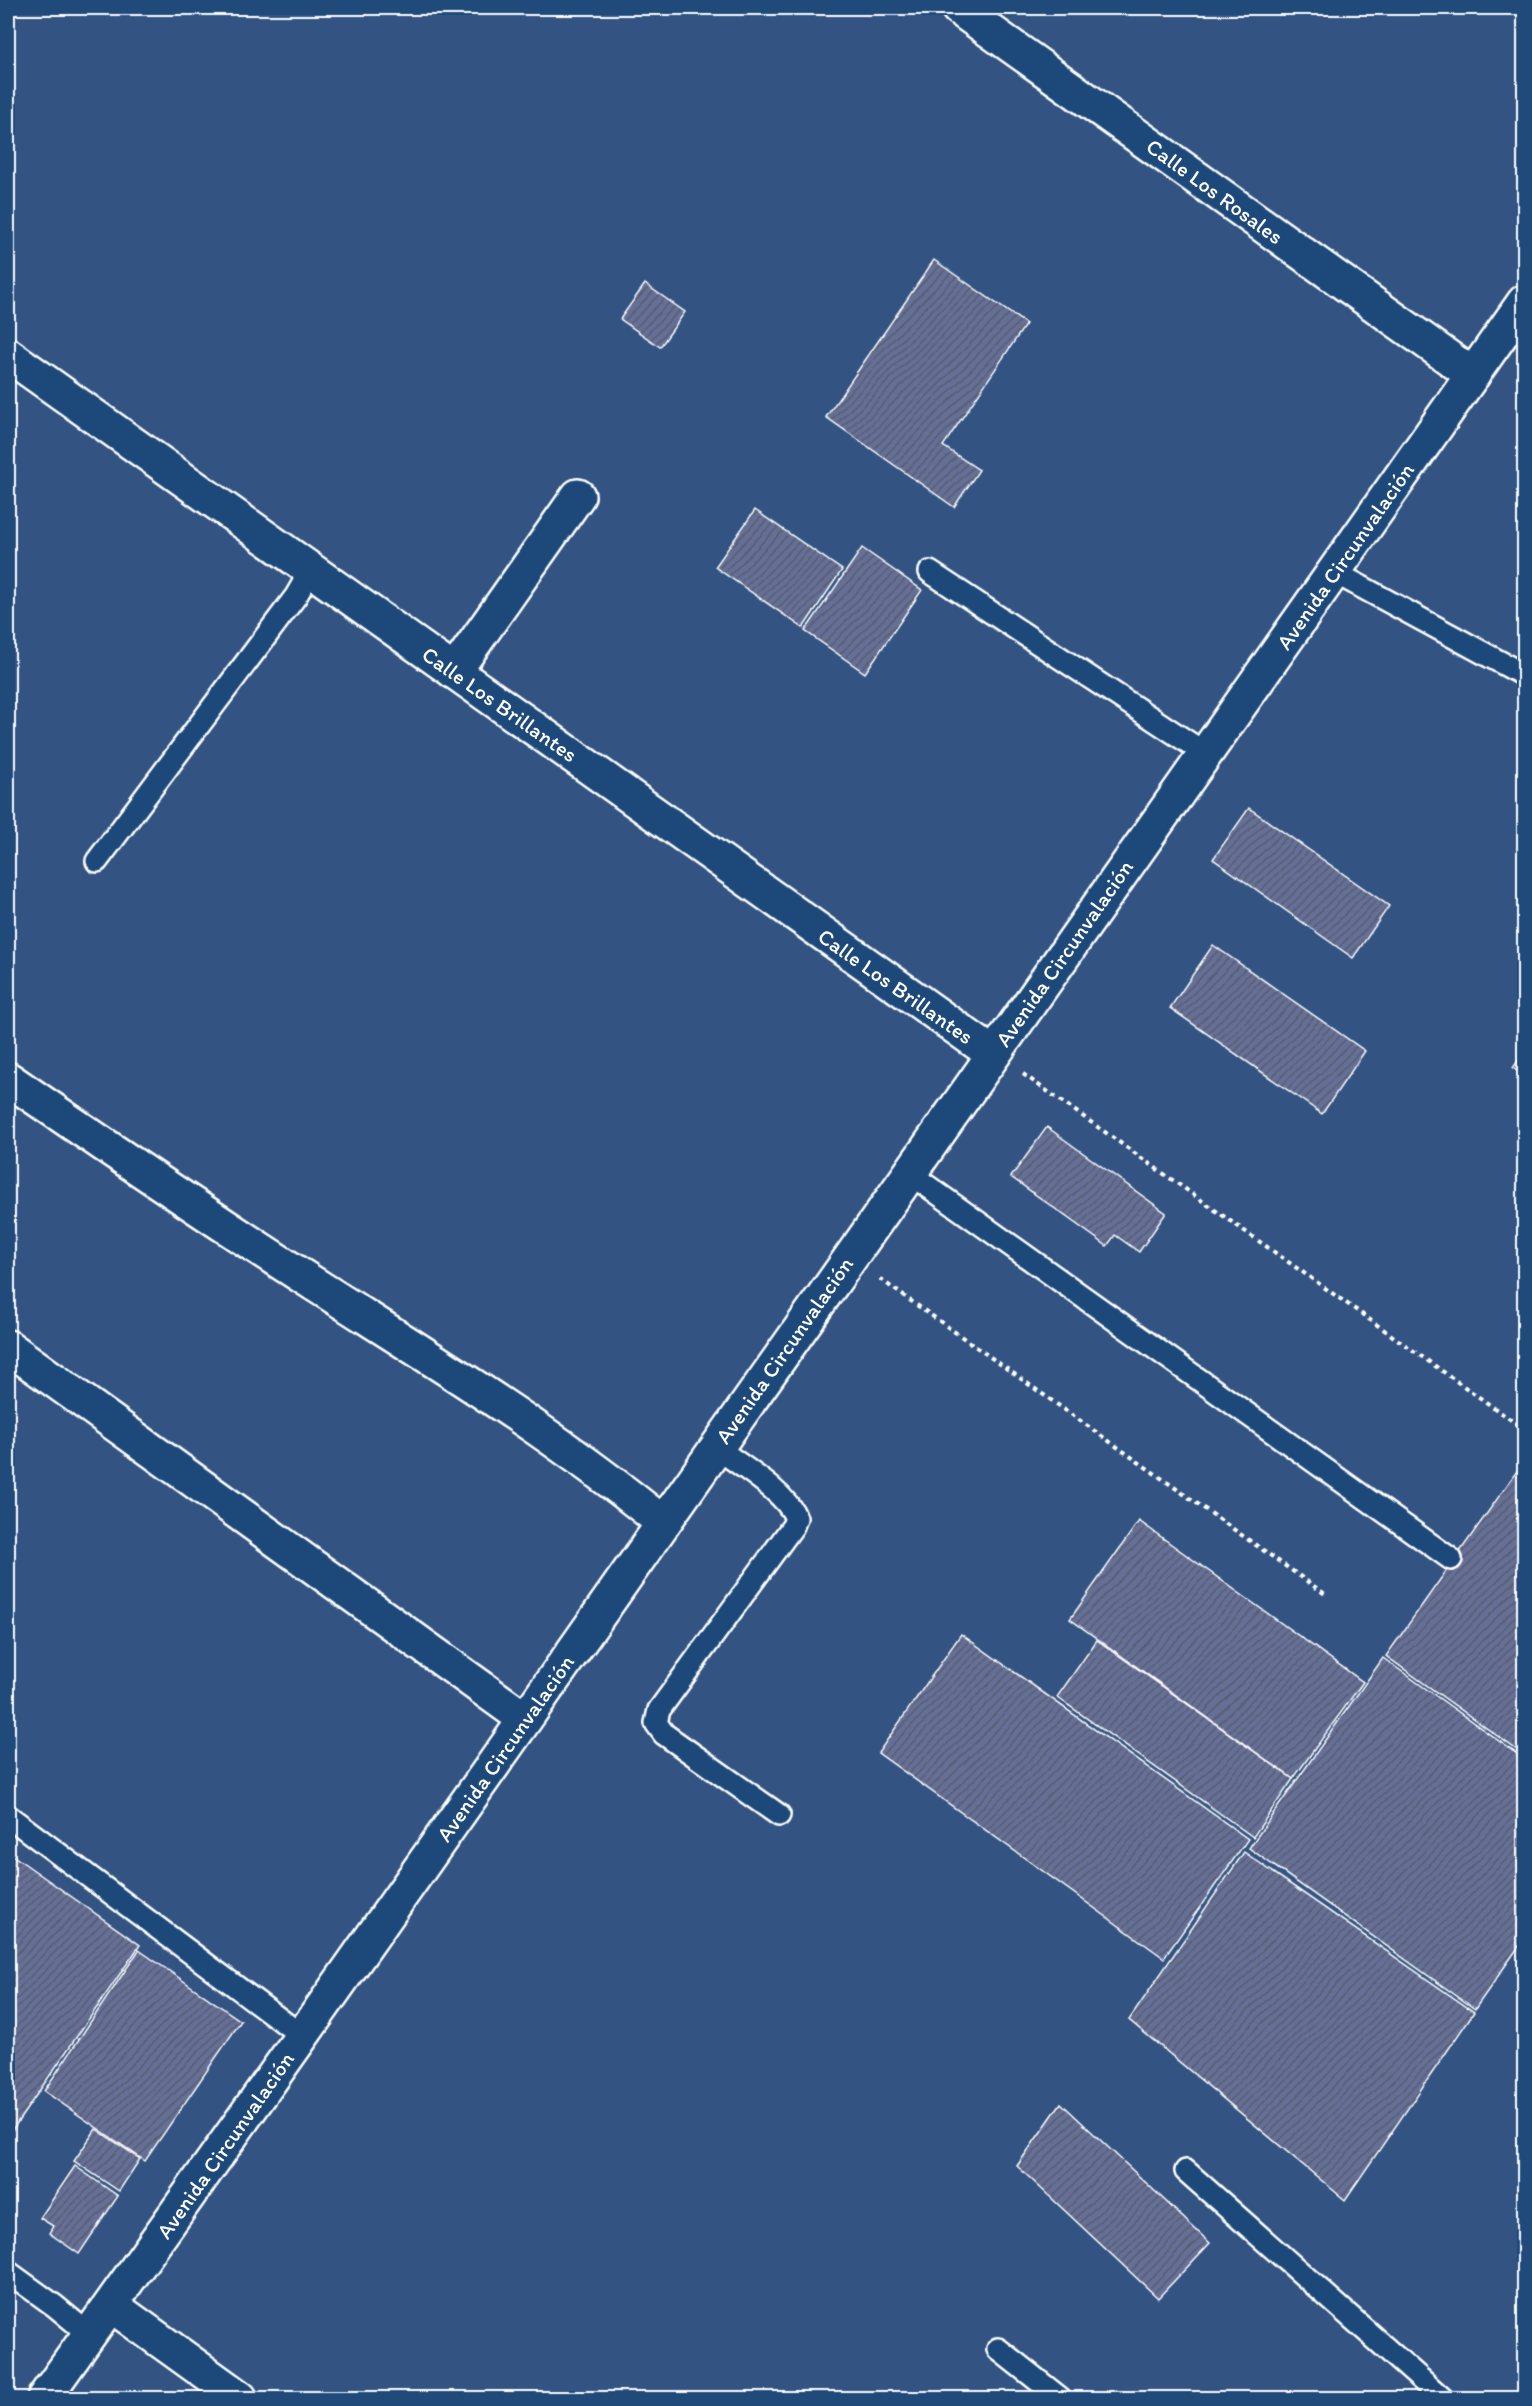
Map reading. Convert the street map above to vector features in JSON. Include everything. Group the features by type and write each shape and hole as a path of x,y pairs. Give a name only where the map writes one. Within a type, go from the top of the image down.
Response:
{"street":[{"name":"Calle Los Rosales","path":"958,8 1473,375"},
{"name":"Avenida Circunvalación","path":"51,2396 111,2305 1524,302"},
{"name":"Calle Los Brillantes","path":"8,355 993,1054"},
{"path":"454,672 578,496"},
{"path":"8,1079 204,1214 501,1404 627,1494 663,1523"},
{"path":"8,1347 525,1719"},
{"path":"111,2305 240,2398"}],"lane":[{"path":"97,861 296,596 311,570"},
{"path":"930,572 1206,754"},
{"path":"1334,572 1524,675"},
{"path":"909,1173 1451,1559"},
{"path":"716,1447 770,1487 793,1509 796,1518 793,1526 659,1710 656,1723 664,1734 779,1815"},
{"path":"8,1816 302,2036"},
{"path":"1186,2171 1442,2398"},
{"path":"8,2272 90,2335"},
{"path":"998,2349 1060,2398"}],"path":[{"path":"993,1054 1524,1429"},
{"path":"849,1257 1325,1594"}],"building":[{"path":"934,260 1026,324 943,446 979,470 954,507 826,417"},
{"path":"645,284 685,312 660,347 620,319"},
{"path":"755,510 842,570 803,628 715,567"},
{"path":"862,548 922,590 865,673 805,631"},
{"path":"1249,808 1389,906 1353,958 1213,859"},
{"path":"1213,945 1365,1051 1322,1114 1170,1008"},
{"path":"1524,1052 1524,1076 1513,1068"},
{"path":"1047,1127 1166,1213 1139,1252 1115,1235 1107,1246 1011,1177"},
{"path":"1524,1461 1524,1755 1386,1656"},
{"path":"1139,1521 1363,1682 1293,1779 1070,1619"},
{"path":"961,1634 1248,1839 1164,1958 878,1753"},
{"path":"1097,1640 1293,1779 1253,1837 1057,1697"},
{"path":"1383,1658 1524,1759 1524,1939 1475,2009 1249,1848"},
{"path":"8,1852 140,1945 8,2136"},
{"path":"1244,1852 1474,2012 1345,2200 1129,2020"},
{"path":"139,1950 241,2021 145,2161 44,2091"},
{"path":"1061,2103 1210,2243 1158,2298 1017,2166"},
{"path":"96,2129 140,2159 119,2191 74,2161"},
{"path":"75,2166 118,2196 79,2254 49,2233 53,2226 40,2218"}]}
